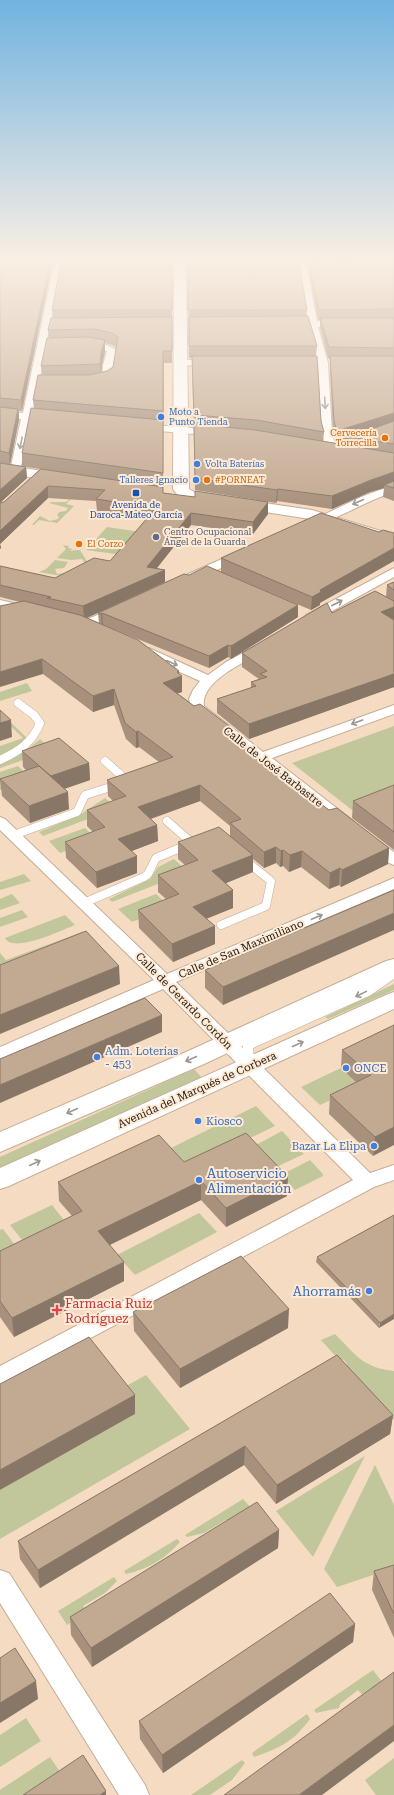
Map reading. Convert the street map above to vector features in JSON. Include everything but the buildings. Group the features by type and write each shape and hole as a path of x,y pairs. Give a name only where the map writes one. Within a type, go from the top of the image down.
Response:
{"main road":[{"path":"181,342 182,492 208,500"},
{"path":"0,468 16,471 34,479 78,480"},
{"path":"182,484 177,489 166,492 208,500 292,511 394,540"},
{"path":"0,1143 394,966"},
{"name":"Avenida del Marqués de Corbera","path":"0,1179 394,1000"}],"street":[{"path":"16,471 34,383 47,342"},
{"path":"318,342 323,363 327,449"},
{"path":"76,346 104,347 112,350 106,381 86,383"},
{"path":"182,363 222,363"},
{"path":"311,363 335,363"},
{"path":"34,383 45,383"},
{"path":"0,414 64,420"},
{"path":"132,426 227,434"},
{"path":"327,449 360,440 394,428"},
{"path":"327,433 340,439 360,440"},
{"path":"327,449 352,453"},
{"path":"302,526 323,519 376,494 394,489"},
{"path":"184,581 253,549"},
{"path":"205,571 219,577"},
{"path":"298,625 394,572"},
{"path":"362,591 374,598"},
{"path":"0,604 39,613"},
{"path":"85,624 127,606"},
{"path":"297,611 311,617"},
{"path":"70,621 85,624 102,632"},
{"name":"Calle de José Barbastre","path":"271,641 208,680 195,698 194,703 197,708 394,860"},
{"path":"129,644 208,680"},
{"path":"262,757 394,709"},
{"name":"Calle de Gerardo Cordón","path":"0,822 165,981 367,1182"},
{"name":"Calle de San Maximiliano","path":"0,1054 165,981 394,883"},
{"path":"0,1376 367,1182 394,1172"},
{"path":"0,1581 135,1795"}],"lane":[{"path":"0,760 26,745 40,724 34,715 18,703"},
{"path":"14,835 77,812 85,795 114,786 123,777 105,761"},
{"path":"84,902 144,877 148,874 153,860 158,856 196,843 167,821"},
{"path":"222,925 266,906 270,881 237,853"},
{"path":"250,1066 248,1046 252,1043 368,991 394,973"}],"green space":[{"path":"75,495 66,504 74,506 57,523 39,520 32,525 40,516 50,521 58,519 59,517 57,515 59,512 66,511 68,508 49,503 66,502 69,500 67,497"},
{"path":"107,527 141,532 122,555 86,550"},
{"path":"63,545 69,546 68,548 72,549 70,551 80,550 91,568 78,579 39,572 46,569 55,560 68,562 64,568 55,569 57,574 89,569 82,559 71,560 57,558 66,549"},
{"path":"27,683 32,691 0,701 0,692"},
{"path":"0,712 26,737 22,743 0,756 0,746 23,738 0,716"},
{"path":"394,726 394,793 352,810 292,763"},
{"path":"40,739 52,750 0,768 0,764 28,749"},
{"path":"18,766 32,779 0,790 0,772"},
{"path":"105,798 117,808 43,836 39,832 81,814"},
{"path":"85,828 97,839 60,853 49,841"},
{"path":"174,859 188,872 112,902 109,899 150,879 158,867"},
{"path":"24,874 31,881 0,890 0,882"},
{"path":"12,894 20,903 0,910 0,899"},
{"path":"156,894 170,907 132,922 118,909"},
{"path":"22,910 28,917 0,927 0,918"},
{"path":"65,915 75,925 49,936 27,942 10,942 5,938"},
{"path":"82,932 91,942 4,970 0,965 0,953 6,960"},
{"path":"394,984 394,990 328,1019 325,1017"},
{"path":"341,1068 368,1083 320,1105 301,1087"},
{"path":"194,1069 203,1079 0,1171 0,1157"},
{"path":"256,1106 275,1126 186,1169 169,1149"},
{"path":"282,1131 304,1154 274,1168 254,1146"},
{"path":"310,1160 323,1174 323,1176 295,1190 281,1175"},
{"path":"52,1205 67,1224 26,1245 10,1225"},
{"path":"199,1213 217,1232 135,1275 117,1255"},
{"path":"3,1229 18,1249 0,1258 0,1230"},
{"path":"335,1334 360,1359 375,1367 394,1371 394,1420 346,1368 347,1364 344,1360 338,1359 321,1340"},
{"path":"146,1375 190,1429 0,1539 0,1490 135,1414 117,1391"},
{"path":"365,1456 313,1557 276,1511"},
{"path":"375,1465 394,1505 394,1568 337,1587 324,1569"},
{"path":"243,1499 252,1509 230,1522 226,1520 204,1533 187,1537 185,1535"},
{"path":"177,1539 180,1542 156,1562 134,1572 126,1574 124,1571"},
{"path":"114,1577 117,1581 105,1593 83,1606 87,1612 67,1625 58,1611"},
{"path":"373,1670 383,1683 364,1697 358,1690 340,1704 339,1708 316,1713 314,1710"},
{"path":"307,1714 310,1719 292,1739 279,1747 254,1757 252,1753"},
{"path":"26,1718 41,1741 0,1767 0,1735"},
{"path":"50,1757 62,1775 33,1795 0,1795 0,1790"},
{"path":"394,1758 394,1795 376,1795 365,1780"},
{"path":"242,1760 245,1763 232,1780 210,1795 191,1795"}],"place":[{"name":"Moto a Punto Tienda","path":"161,417"},
{"name":"Cervecería Torrecilla","path":"385,438"},
{"name":"Volta Baterías","path":"197,464"},
{"name":"Talleres Ignacio","path":"196,480"},
{"name":"#PORNEAT","path":"207,480"},
{"name":"Avenida de Daroca-Mateo García","path":"136,493"},
{"name":"Centro Ocupacional Ángel de la Guarda","path":"156,537"},
{"name":"El Corzo","path":"79,544"},
{"name":"Adm. Loterías - 453","path":"97,1057"},
{"name":"ONCE","path":"346,1068"},
{"name":"Kiosco","path":"198,1121"},
{"name":"Bazar La Elipa","path":"374,1146"},
{"name":"Autoservicio Alimentación","path":"199,1180"},
{"name":"Ahorramás","path":"369,1291"},
{"name":"Farmacia Ruiz Rodríguez","path":"57,1310"}]}
